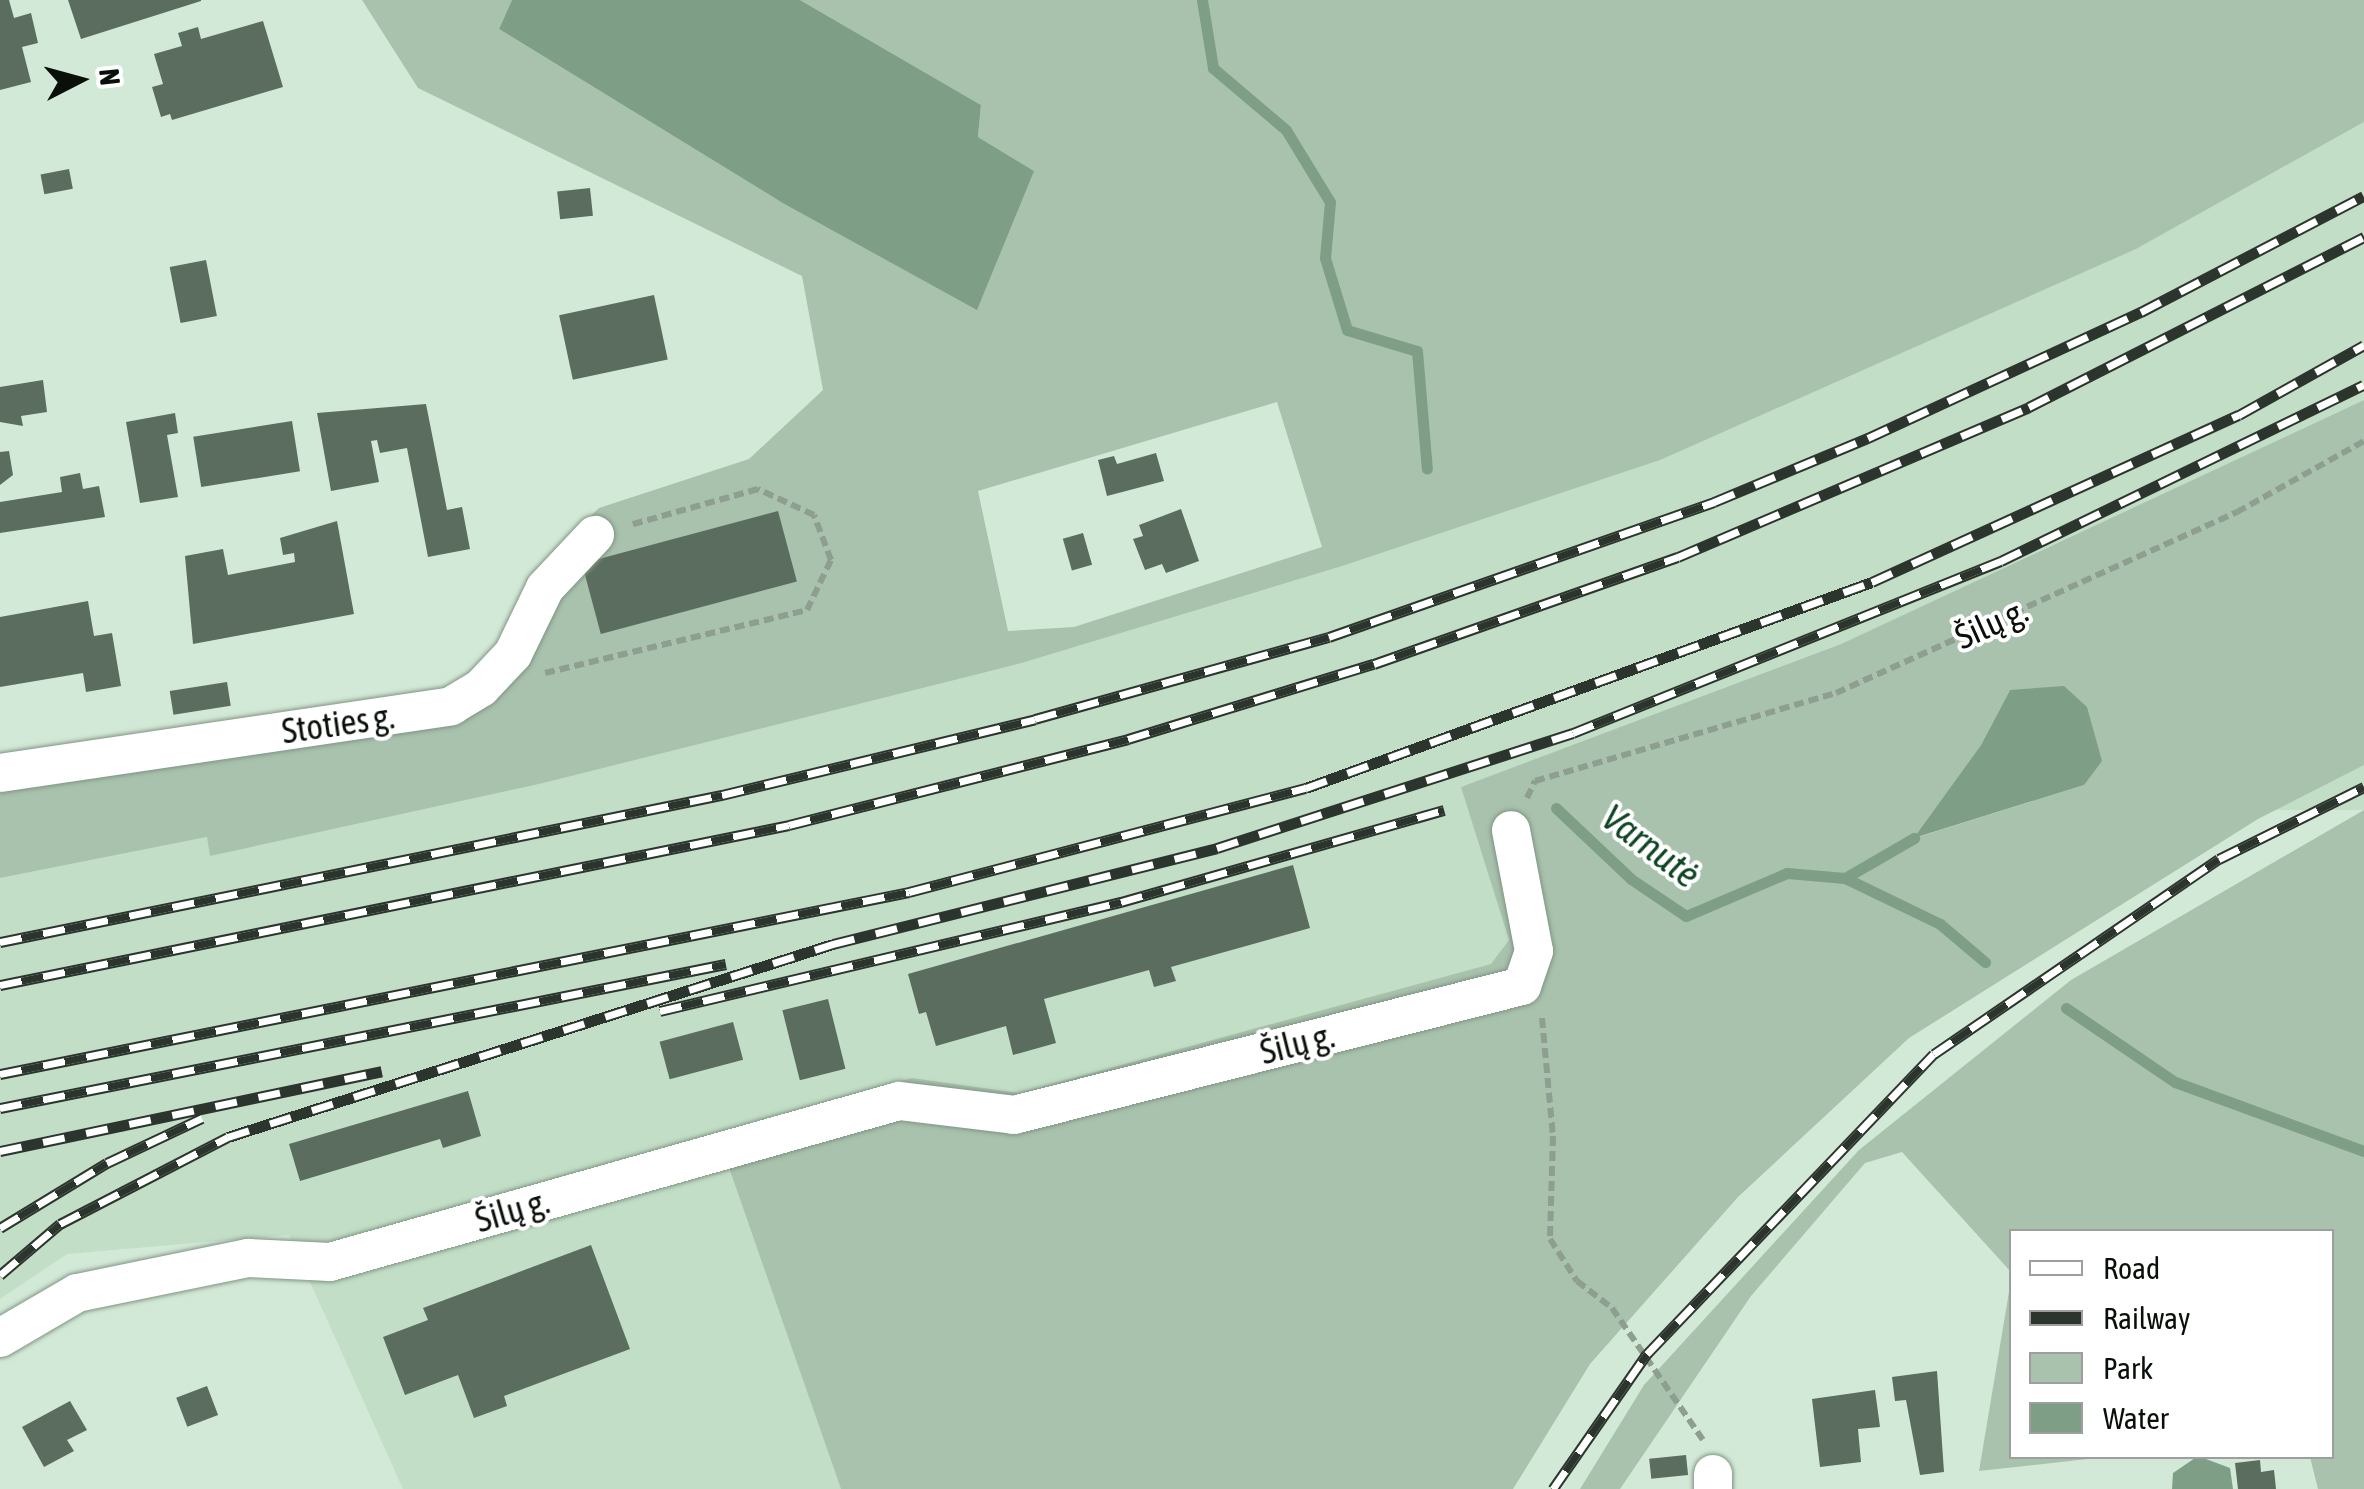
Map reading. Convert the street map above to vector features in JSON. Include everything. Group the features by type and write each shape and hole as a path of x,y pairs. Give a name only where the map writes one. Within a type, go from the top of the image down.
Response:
{"street":[{"name":"Stoties g.","path":"0,773 451,706 481,688 514,654 545,588 595,535"},
{"path":"1511,830 1534,951 1522,986"},
{"name":"Šilų g.","path":"0,1338 77,1293 248,1258 330,1262 899,1101 1014,1115 1522,986"}],"path":[{"name":"Šilų g.","path":"1511,830 1535,781 1836,693 2238,512 2364,442"},
{"path":"538,674 807,610 830,560 814,515 758,489 595,535"},
{"path":"1522,986 1544,1022 1550,1238 1577,1282 1612,1308 1647,1354 1708,1446 1713,1482"}],"shaded area":[{"path":"2364,122 2364,400 1841,644 1462,787 1509,940 1492,964 1019,1093 912,1078 718,1133 841,1489 403,1489 289,1235 67,1254 0,1299 0,878 208,837 211,855 1018,664 2136,249"},
{"path":"2132,765 2364,765 2364,810 2132,810"}],"green space":[{"path":"362,0 512,0 499,29 781,202 1034,171 978,137 981,105 800,0 2364,0 2364,122 2136,249 1660,460 1342,566 1018,664 543,783 210,856 207,837 0,878 0,764 430,696 502,655 548,557 599,508 749,459 823,390 802,276 418,88","holes":["1277,402 1322,547 1074,627 1008,631 978,491"]},
{"path":"2364,400 2364,765 2258,819 1909,1038 1738,1197 1590,1364 1513,1489 841,1489 717,1133 912,1078 1019,1093 1491,964 1509,940 1461,787 1841,644","holes":["2010,690 2084,785 1915,838 1981,745"]},
{"path":"2364,810 2364,1489 2318,1489 2310,1459 2334,1459 2334,1229 2009,1229 2009,1270 1902,1152 1865,1163 1751,1296 1620,1489 1580,1489 1644,1385 1859,1150 2071,980"},
{"path":"2009,1292 2009,1459 2088,1459 1979,1471"}],"water":[{"path":"512,0 800,0 981,105 978,137 1034,171 977,310 781,202 499,29"},
{"path":"2064,686 2087,707 2102,761 2084,785 1914,838 1981,745 2010,690"},
{"path":"2194,1459 2206,1459 2230,1468 2233,1489 2172,1489 2173,1473"}],"building":[{"path":"0,0 9,0 14,18 31,13 38,43 22,47 31,82 0,90"},
{"path":"68,0 201,0 201,1 81,39"},
{"path":"263,21 283,87 172,120 170,114 161,117 152,87 163,84 154,54 182,46 178,33 198,27 201,39"},
{"path":"69,169 73,189 44,194 41,175"},
{"path":"590,188 593,216 560,219 557,191"},
{"path":"206,260 217,316 181,323 170,267"},
{"path":"654,295 668,360 573,380 559,315"},
{"path":"43,380 47,412 21,416 23,426 0,422 0,387"},
{"path":"426,404 447,510 462,507 470,549 428,557 407,448 380,453 377,440 371,441 379,482 331,491 317,413"},
{"path":"175,413 178,433 167,435 178,497 140,503 126,422"},
{"path":"292,421 300,471 201,487 193,437"},
{"path":"9,451 13,475 0,485 0,452"},
{"path":"1156,453 1164,481 1107,496 1098,460 1114,456 1117,464"},
{"path":"80,473 83,489 99,486 105,517 0,533 0,502 62,492 60,477"},
{"path":"1181,509 1199,561 1166,573 1162,564 1145,570 1133,539 1143,536 1139,525"},
{"path":"778,511 797,582 601,634 582,564"},
{"path":"337,521 354,614 193,644 185,556 223,549 228,575 295,562 294,553 283,555 280,538"},
{"path":"1083,533 1092,565 1072,571 1063,539"},
{"path":"88,601 94,636 112,633 121,686 86,692 83,673 0,687 0,617"},
{"path":"227,682 231,706 173,715 170,691"},
{"path":"1293,865 1310,928 1171,967 1176,981 1154,987 1149,970 1044,999 1056,1043 1013,1055 1006,1026 936,1046 926,1012 919,1014 908,974"},
{"path":"828,999 845,1069 800,1080 782,1010"},
{"path":"733,1022 743,1060 670,1079 660,1042"},
{"path":"468,1091 481,1136 443,1148 440,1139 300,1181 289,1144"},
{"path":"591,1245 630,1349 504,1396 507,1406 474,1418 458,1375 405,1395 383,1337 428,1320 423,1308"},
{"path":"1937,1371 1944,1472 1920,1475 1906,1400 1895,1401 1892,1377"},
{"path":"207,1386 218,1415 187,1427 176,1398"},
{"path":"1875,1390 1880,1427 1858,1429 1861,1462 1820,1467 1812,1399"},
{"path":"70,1401 87,1430 67,1440 74,1451 44,1467 22,1427"},
{"path":"1686,1455 1688,1475 1651,1479 1649,1459"},
{"path":"2260,1460 2261,1472 2274,1470 2276,1489 2238,1489 2235,1463"}],"waterway":[{"name":"Varnutė","path":"1202,0 1213,68 1286,130 1330,202 1325,258 1347,330 1417,351 1427,469"},
{"name":"Varnutė","path":"1556,808 1631,879 1686,916 1787,873 1845,878 1940,924 1985,962"},
{"path":"1845,878 1914,838"},
{"name":"Varnutė","path":"2066,1008 2175,1082 2364,1151"}],"railway":[{"path":"0,942 722,795 1035,719 1329,637 1714,502 1868,438 2141,312 2364,196"},
{"path":"0,985 789,825 1128,739 1374,664 1678,557 2029,407 2364,237"},
{"path":"0,1074 909,892 1306,788 1872,582 2239,415 2364,345"},
{"path":"0,1275 60,1224 228,1137 833,944 1217,848 1573,733 2001,561 2364,385"},
{"path":"1553,1489 1647,1354 1934,1054 2219,859 2364,787"},
{"path":"660,1011 1121,902 1444,810"},
{"path":"0,1108 726,964"},
{"path":"0,1151 382,1071"},
{"path":"0,1228 107,1163 202,1118"}]}
